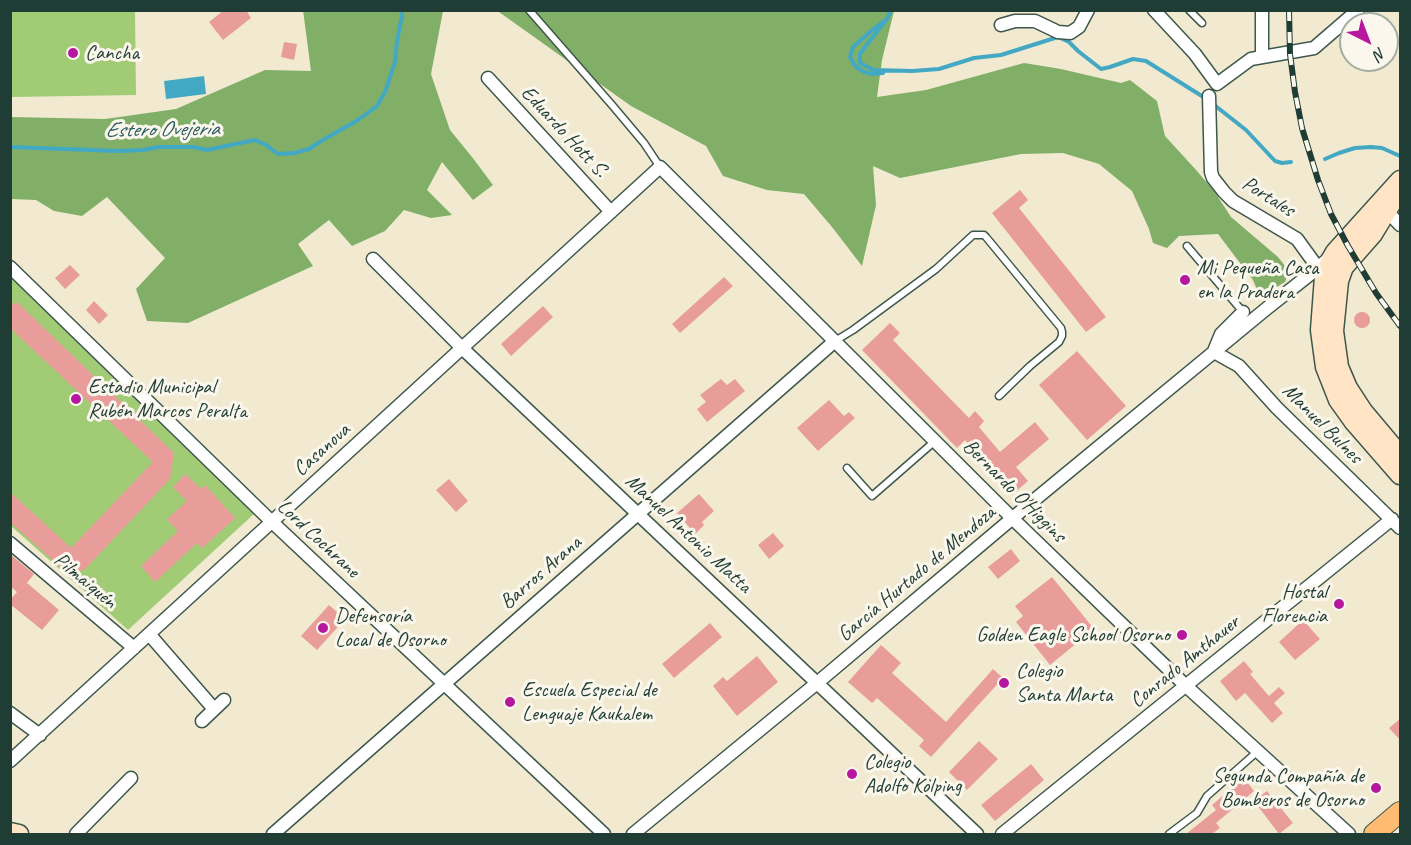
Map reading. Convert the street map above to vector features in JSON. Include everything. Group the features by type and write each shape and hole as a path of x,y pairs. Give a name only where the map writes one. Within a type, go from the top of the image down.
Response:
{"main road":[{"path":"1399,466 1345,411 1332,388 1324,367 1320,337 1324,277 1335,252 1401,180"},
{"path":"1399,466 1348,388 1339,367 1334,331 1342,271 1373,234 1401,189"},
{"path":"1374,834 1401,812"},
{"path":"1395,834 1401,830"},
{"path":"10,832 19,834"}],"street":[{"path":"1001,25 1015,21 1035,21 1058,32 1070,33 1079,27 1088,10"},
{"path":"1154,10 1195,54 1217,84 1251,59 1314,48 1358,10"},
{"path":"1262,10 1262,57"},
{"name":"Eduardo Hott S.","path":"488,78 611,212"},
{"name":"Portales","path":"1208,101 1213,178 1233,201 1297,238 1318,268"},
{"name":"Casanova","path":"10,761 660,167"},
{"name":"Bernardo O'Higgins","path":"660,167 1012,518 1186,686 1349,834"},
{"path":"1387,211 1401,225"},
{"path":"1214,352 1335,252"},
{"name":"Manuel Antonio Matta","path":"373,259 462,348 977,834"},
{"name":"Lord Cochrane","path":"10,267 272,522 604,834"},
{"name":"García Hurtado de Mendoza","path":"633,834 1214,352 1221,334 1243,312"},
{"name":"Barros Arana","path":"273,834 834,341"},
{"name":"Manuel Bulnes","path":"1214,352 1239,366 1277,408 1396,524"},
{"name":"Conrado Amthauer","path":"1002,834 1186,686 1396,524"},
{"name":"Pilmaiquén","path":"10,543 134,648"},
{"path":"149,634 219,705 202,721"},
{"path":"10,713 40,735"},
{"path":"76,834 131,778"}],"lane":[{"path":"529,10 619,112 660,167"},
{"path":"1189,10 1202,23"},
{"name":"Portales","path":"1208,101 1209,92 1217,84"},
{"path":"834,341 853,330 936,269 973,235 984,235 1062,332 1059,342 999,396"},
{"path":"1188,246 1243,312"},
{"path":"847,468 872,496 935,441"},
{"path":"1169,834 1197,813 1207,795 1258,751"}],"green space":[{"path":"303,10 443,11 431,74 450,130 493,185 473,200 442,162 427,190 452,215 431,218 404,210 385,231 352,246 329,220 298,244 313,266 188,323 147,321 136,289 165,258 107,197 82,216 54,211 36,200 11,199 11,117 105,119 176,109 265,70 311,71"},
{"name":"Cancha","path":"10,11 135,11 136,95 11,97"},
{"path":"492,11 894,11 882,60 877,97 926,90 1024,63 1121,83 1130,80 1157,101 1165,136 1214,191 1231,217 1278,257 1289,271 1285,282 1260,297 1253,280 1218,234 1179,236 1167,248 1153,243 1132,191 1099,164 1063,153 1021,154 900,178 873,166 876,205 862,266 804,194 767,190 723,176 706,146 631,106 499,12"},
{"name":"Estadio Municipal Rubén Marcos Peralta","path":"11,267 255,513 128,630 11,526"}],"water":[{"path":"204,76 206,94 166,99 164,81"}],"building":[{"path":"224,10 246,10 251,18 223,40 209,22"},
{"path":"284,42 297,44 294,60 281,57"},
{"path":"1020,190 1028,200 1019,208 1106,317 1086,332 992,213"},
{"path":"70,265 80,275 65,289 55,278"},
{"path":"724,277 733,286 680,333 672,324"},
{"path":"94,301 108,315 99,324 86,310"},
{"name":"Estadio Municipal Rubén Marcos Peralta","path":"18,303 174,453 170,479 84,570 65,571 10,522 10,492 71,548 153,462 10,328 10,304"},
{"path":"543,306 553,317 511,356 501,344"},
{"path":"1362,312 1368,314 1370,320 1368,326 1362,328 1356,326 1354,320 1356,314"},
{"path":"890,323 900,333 893,340 969,418 975,411 984,421 979,427 1000,452 1035,422 1049,439 1016,467 1028,481 1012,495 965,440 957,448 862,350"},
{"path":"1077,351 1126,406 1087,440 1039,385"},
{"path":"721,379 727,385 735,379 745,391 707,422 697,409 706,402 700,395"},
{"path":"829,400 844,416 849,412 855,418 818,451 797,428"},
{"path":"185,474 201,489 205,485 235,518 202,548 197,543 155,582 141,566 178,531 167,519 187,501 173,487"},
{"path":"449,479 468,501 456,512 436,490"},
{"path":"699,494 714,511 702,522 704,525 695,534 677,513"},
{"path":"773,533 784,546 769,559 758,545"},
{"path":"1011,549 1020,561 998,579 988,567"},
{"path":"10,554 34,574 27,583 59,610 42,630 10,604 10,600 17,592 10,586"},
{"path":"1052,577 1094,629 1050,665 1016,622 1023,616 1015,606"},
{"name":"Defensoría Local de Osorno","path":"329,605 345,619 317,650 301,636"},
{"path":"1303,620 1320,639 1295,660 1279,642"},
{"path":"710,623 722,637 674,678 662,664"},
{"path":"881,645 901,663 892,673 946,722 993,669 1003,678 931,757 919,746 924,740 877,698 872,703 848,682"},
{"path":"757,656 778,682 737,716 713,686 723,677 727,681"},
{"path":"1244,661 1253,672 1250,674 1269,696 1279,687 1285,693 1274,703 1283,713 1272,723 1245,693 1236,701 1220,681"},
{"path":"1401,718 1401,741 1389,728"},
{"path":"979,741 998,759 967,790 949,772"},
{"path":"1031,764 1044,780 995,821 981,805"},
{"path":"1244,778 1254,791 1216,823 1220,828 1212,834 1186,834 1216,810 1212,805"},
{"path":"1267,791 1293,823 1279,834 1254,801"}],"waterway":[{"name":"Estero Ovejeria","path":"10,147 118,151 158,147 194,147 207,150 255,140 278,154 309,149 377,106 385,92 395,62 401,10"},
{"name":"Estero Ovejeria","path":"891,10 887,19 860,54 860,63 874,70 939,69 974,58 1001,55 1058,37 1069,42 1101,69 1133,59 1146,61 1205,98"},
{"name":"Estero Ovejeria","path":"883,73 864,72 855,66 850,57 853,47 884,21"},
{"name":"Estero Ovejeria","path":"1213,104 1246,130 1275,161 1291,162"},
{"name":"Estero Ovejeria","path":"1325,159 1355,148 1371,147 1382,148 1400,156"}],"railway":[{"path":"1289,10 1290,54 1295,92 1302,128 1318,180 1331,214 1348,246 1376,293 1400,326"}],"place":[{"name":"Cancha","path":"73,53"},
{"name":"Mi Pequeña Casa en la Pradera","path":"1185,280"},
{"name":"Estadio Municipal Rubén Marcos Peralta","path":"76,399"},
{"name":"Hostal Florencia","path":"1339,604"},
{"name":"Defensoría Local de Osorno","path":"323,628"},
{"name":"Golden Eagle School Osorno","path":"1182,635"},
{"name":"Colegio Santa Marta","path":"1004,683"},
{"name":"Escuela Especial de Lenguaje Kaukalem","path":"510,702"},
{"name":"Colegio Adolfo Kolping","path":"852,774"},
{"name":"Segunda Compañía de Bomberos de Osorno","path":"1376,788"}]}
